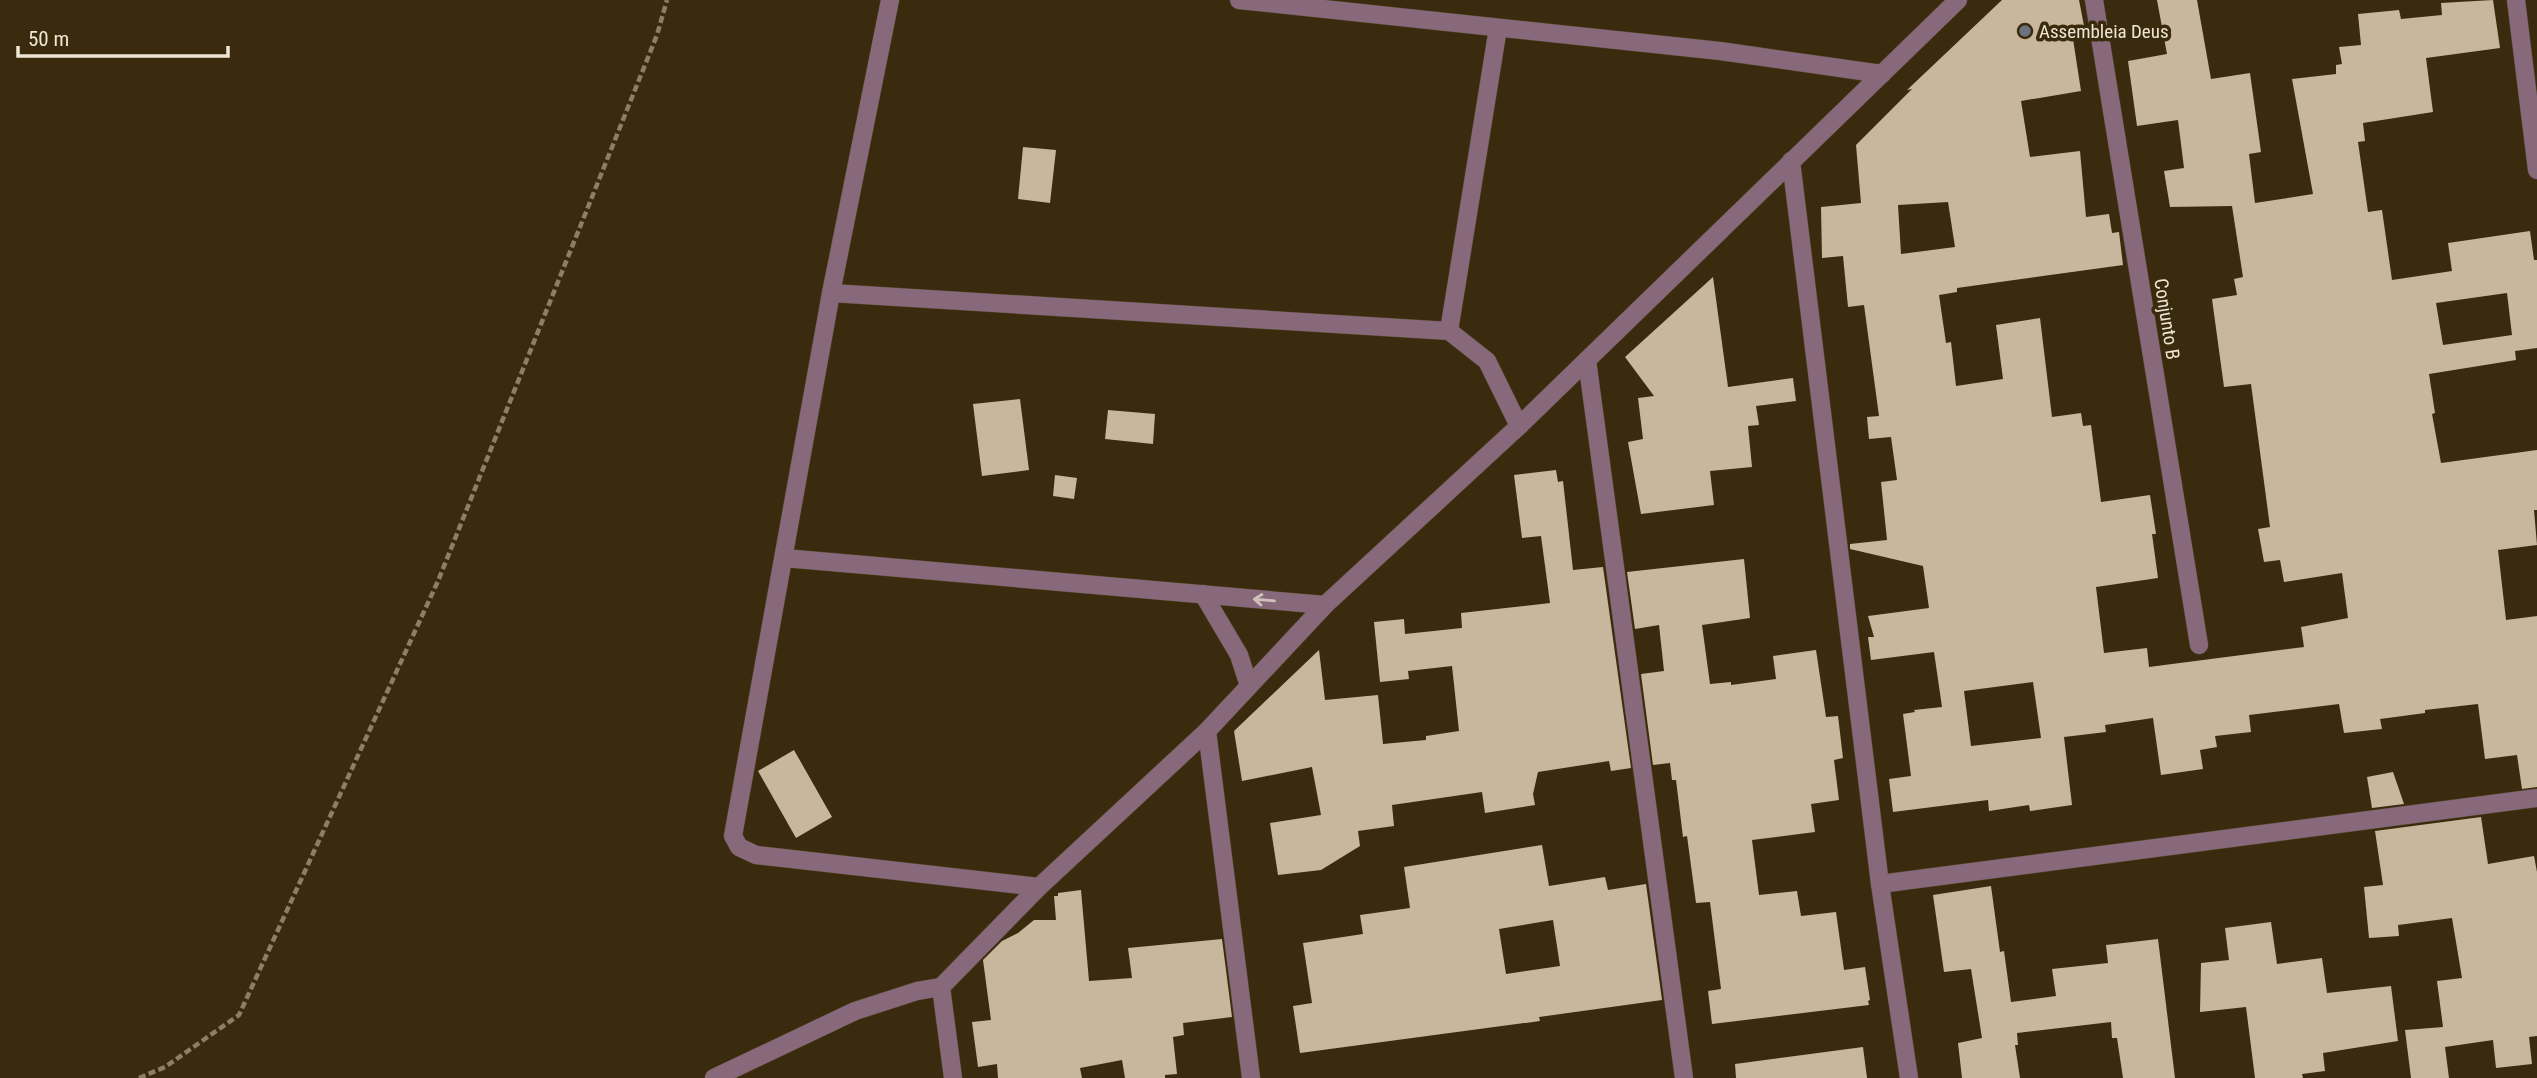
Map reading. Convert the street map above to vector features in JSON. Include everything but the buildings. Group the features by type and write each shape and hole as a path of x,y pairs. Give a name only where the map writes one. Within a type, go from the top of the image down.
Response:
{"street":[{"path":"890,0 831,293 733,836 740,847 756,855 1039,887"},
{"path":"1239,0 1720,51 1882,74"},
{"path":"714,1078 855,1011 917,991 941,988 1039,887 1207,731 1325,605 1519,426 1958,0"},
{"name":"Conjunto B","path":"2094,0 2199,645"},
{"path":"2516,0 2537,170"},
{"path":"1448,331 1498,28"},
{"path":"1791,160 1880,884 1909,1078"},
{"path":"831,293 1448,331 1486,360 1519,426"},
{"path":"1587,360 1684,1078"},
{"path":"784,558 1325,605"},
{"path":"1203,594 1239,655 1249,686"},
{"path":"1207,731 1251,1078"},
{"path":"1880,884 2537,798"},
{"path":"941,988 953,1078"}],"path":[{"path":"139,1078 165,1067 239,1015 438,581 657,35 667,0"}],"place":[{"name":"Assembleia Deus","path":"2025,31"}]}
